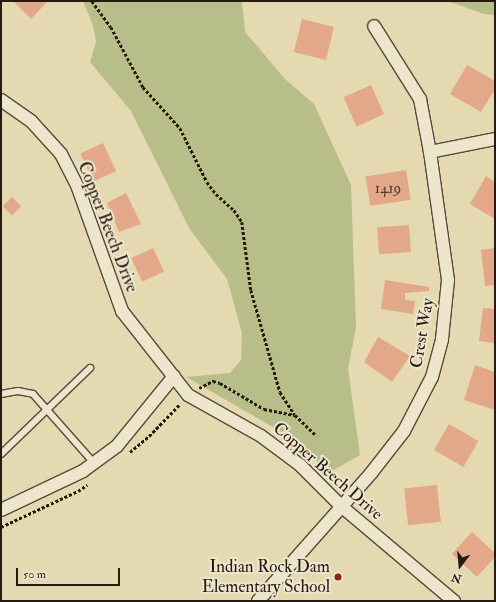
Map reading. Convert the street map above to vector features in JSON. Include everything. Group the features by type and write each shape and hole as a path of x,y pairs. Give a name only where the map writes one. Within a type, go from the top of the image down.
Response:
{"street":[{"name":"Crest Way","path":"258,601 342,506 404,432 432,377 442,339 448,280 430,152 420,99 374,26"},
{"name":"Copper Beech Drive","path":"1,100 31,121 62,154 78,188 122,310 188,395 261,436 300,465 342,506 454,601"},
{"path":"430,152 495,139"},
{"path":"1,510 83,471 117,446 174,376"}],"lane":[{"path":"1,454 90,368"},
{"path":"1,394 18,391 33,394 94,463"}],"path":[{"path":"92,1 111,27 143,87 180,128 208,182 216,194 234,210 242,222 252,290 280,392 295,415 317,436"},
{"path":"188,395 206,383 220,383 264,409 295,415"}],"green space":[{"path":"83,1 242,1 245,32 285,79 314,104 351,185 356,328 348,368 360,455 330,472 278,430 186,377 230,373 241,360 242,333 227,279 189,228 131,111 90,62 96,42 93,25"},
{"path":"447,1 495,1 495,15 484,14"}],"building":[{"path":"13,1 48,1 31,19"},
{"path":"302,19 334,27 326,60 294,52"},
{"path":"467,65 495,81 495,89 481,112 450,94"},
{"path":"371,85 384,114 357,126 344,97"},
{"path":"103,143 116,171 93,182 80,154"},
{"path":"406,170 411,200 370,206 366,176"},
{"path":"486,176 495,182 495,219 470,204"},
{"path":"126,193 141,224 119,232 107,203"},
{"path":"12,197 21,206 12,215 3,206"},
{"path":"409,225 411,252 379,254 377,227"},
{"path":"153,248 164,272 142,282 131,258"},
{"path":"495,248 495,285 485,286 481,250"},
{"path":"385,280 429,287 429,291 405,293 405,300 415,301 413,314 381,309"},
{"path":"483,308 495,309 495,343 479,341"},
{"path":"378,337 410,356 392,382 364,362"},
{"path":"475,365 495,372 495,410 464,400"},
{"path":"449,424 478,441 463,467 434,450"},
{"path":"437,485 441,522 408,525 404,488"},
{"path":"472,532 495,553 495,557 477,577 452,554"}],"place":[{"name":"Indian Rock Dam Elementary School","path":"338,577"}]}
